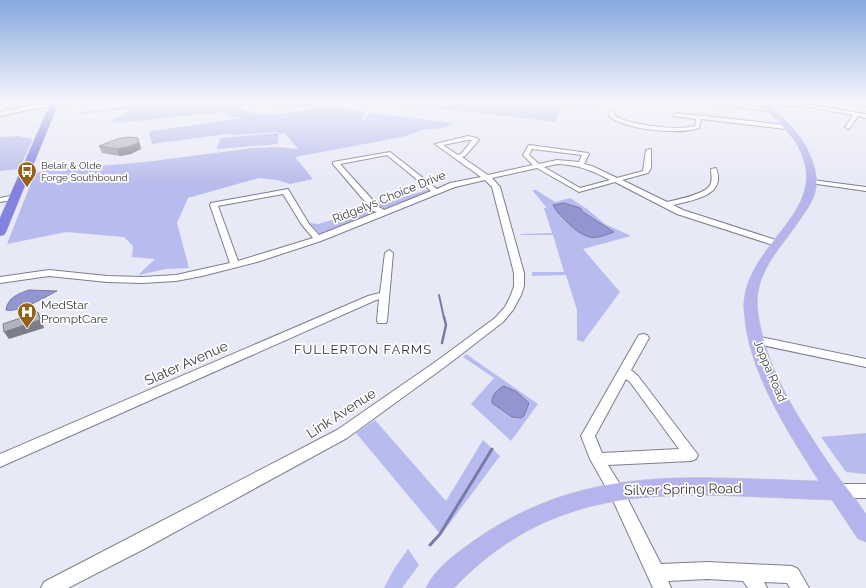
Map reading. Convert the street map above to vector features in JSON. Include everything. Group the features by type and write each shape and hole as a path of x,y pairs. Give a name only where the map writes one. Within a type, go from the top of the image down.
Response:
{"highway":[{"path":"0,232 44,129"}],"main road":[{"name":"Joppa Road","path":"788,129 803,148 810,164 812,182 810,194 804,206 760,264 751,287 750,309 756,340 768,373 788,411 837,491 866,532"},
{"name":"Silver Spring Road","path":"438,588 467,560 510,529 564,504 616,491 645,488 697,486 837,491"}],"street":[{"name":"Link Avenue","path":"50,588 131,547 342,434 442,363 499,320 510,308 516,295 519,286 519,273 496,187 486,177 438,144 468,138 476,139 464,155 457,157"},
{"path":"581,164 586,154 530,147 526,157 537,166 579,190 646,172 648,168 649,150"},
{"path":"383,212 376,209 335,163 388,153 435,191"},
{"name":"Ridgelys Choice Drive","path":"0,280 49,273 124,281 154,280 188,276 236,265 318,239 458,183 557,162 581,164 592,168 688,216 776,243"},
{"path":"665,205 702,194 711,189 715,183 714,169"},
{"path":"812,182 866,189"},
{"path":"236,265 214,205 285,191 306,225 318,239"},
{"path":"0,201 15,199"},
{"path":"382,321 389,253"},
{"name":"Slater Avenue","path":"0,461 372,298 384,295"},
{"path":"643,338 588,436 597,459 616,491 659,580 695,571 748,572 792,575 800,588"},
{"path":"756,340 866,363"},
{"path":"597,459 691,455 634,379 624,371"},
{"path":"837,491 866,491"},
{"path":"748,572 758,588"}],"shaded area":[{"path":"163,129 423,129 407,136 295,157 313,179 290,184 277,180 259,178 188,198 177,223 189,268 166,269 138,275 155,259 132,257 133,246 124,237 66,232 7,244 35,173 59,167 74,168 145,162 253,148 278,147 298,149 285,134 277,132 238,135 226,134 152,144 149,132"},
{"path":"279,133 278,144 217,149 220,138"},
{"path":"18,136 33,139 19,169 0,171 0,137"},
{"path":"427,190 429,191 384,209 379,207 375,202 390,201"},
{"path":"532,190 536,190 555,202 570,198 587,209 605,224 631,236 583,249 620,292 583,342 577,340 577,310 566,275 532,276 532,272 564,272 553,235 520,234 552,233 544,208 547,208"},
{"path":"564,203 580,208 583,212 614,232 600,237 590,237 580,233 562,217 553,205"},
{"path":"369,210 374,214 325,234 319,233 310,223 318,224 332,220 334,221"},
{"path":"29,290 57,291 25,307 6,310 11,299"},
{"path":"466,354 538,404 511,441 471,404 494,378 463,357"},
{"path":"504,386 517,392 529,403 524,416 521,418 512,417 492,403 495,393"},
{"path":"375,420 446,501 483,440 500,456 441,535 356,433"},
{"path":"866,433 866,474 846,472 821,437"},
{"path":"408,549 419,565 402,588 384,588 394,569"}],"building":[{"path":"128,137 138,138 138,143 117,149 99,146 117,139"},
{"path":"38,312 40,320 4,332 3,324"}],"waterway":[{"path":"439,295 444,318"},
{"path":"442,343 446,325 444,317"},
{"path":"430,545 440,534 492,449"}],"place":[{"name":"Belair & Olde Forge Southbound","path":"27,188"},
{"name":"MedStar PromptCare","path":"27,329"}],"district":[{"name":"FULLERTON FARMS","path":"363,349"}]}
